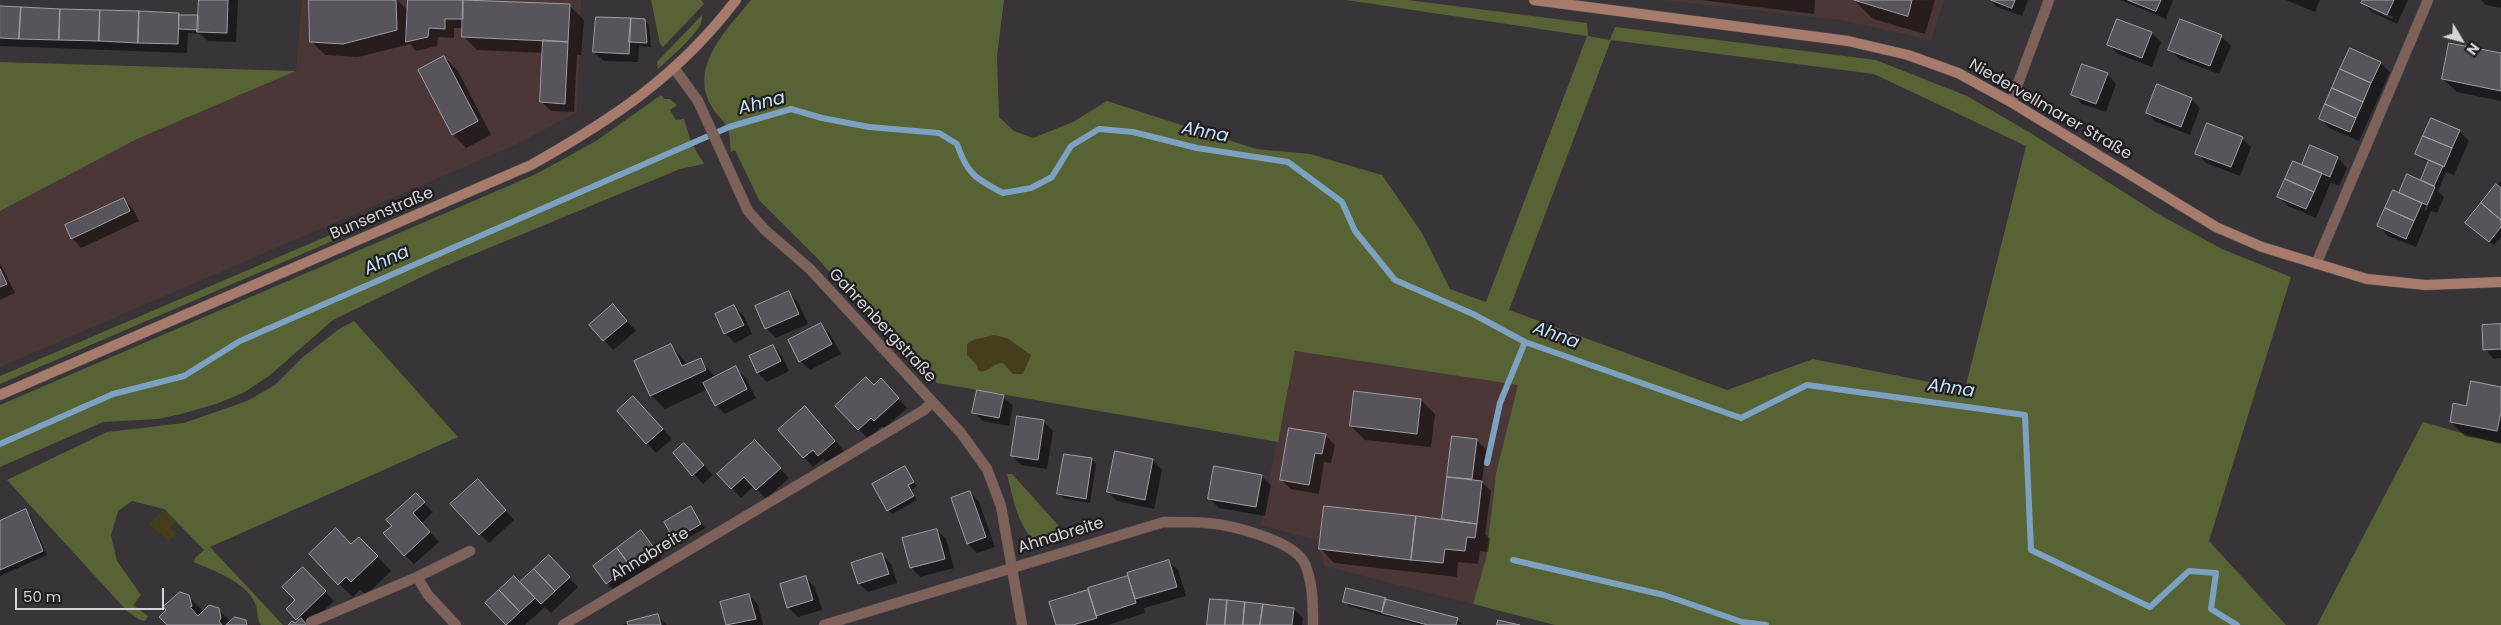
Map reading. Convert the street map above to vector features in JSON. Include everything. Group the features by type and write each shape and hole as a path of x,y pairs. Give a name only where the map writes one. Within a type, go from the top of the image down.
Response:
{"main road":[{"name":"Bunsenstraße","path":"0,394 531,165 589,133 674,68 698,45 735,0"},
{"name":"Niedervellmarer Straße","path":"1534,0 1574,3 1848,41 1908,54 1958,73 2012,102 2216,226 2262,247 2367,279 2426,285 2501,282"}],"street":[{"path":"2012,102 2049,0"},
{"path":"2316,264 2428,0"},
{"name":"Gahrenbergstraße","path":"674,68 698,101 748,210 765,230 810,270 961,433 987,469 1001,506 1022,625"},
{"name":"Ahnabreite","path":"563,625 924,410 932,402"},
{"name":"Ahnabreite","path":"824,625 1164,522 1209,523 1253,533 1286,546 1304,562 1313,592 1314,625"},
{"path":"311,622 418,577 470,551"},
{"path":"418,577 428,595 456,625"}],"shaded area":[{"path":"302,0 581,0 577,112 517,144 0,367 0,211 137,139 296,71"},
{"path":"1664,0 1944,0 1931,40 1841,20"},
{"path":"1294,351 1519,385 1496,472 1486,558 1473,604 1325,566 1316,540 1261,525"}],"green space":[{"path":"651,0 701,0 704,4 663,47 660,44"},
{"path":"751,0 1004,0 997,57 999,117 1014,131 1033,138 1073,122 1107,101 1256,149 1310,154 1382,175 1422,233 1450,289 1486,302 1587,36 1346,0 1408,0 1587,23 1588,36 1610,40 1615,27 1876,60 1967,96 2029,132 2160,215 2222,249 2291,277 2209,541 2286,625 1555,625 1473,604 1486,558 1496,473 1518,385 1295,351 1278,442 937,383 921,365 910,363 819,260 759,200 735,150 731,152 728,129 712,107 706,92 705,77 707,63 714,49","holes":["1611,40 1874,74 2026,146 1965,389 1813,359 1727,390 1509,310"]},
{"path":"702,15 702,21 692,36 658,69 657,62"},
{"path":"0,62 296,71 137,139 0,211"},
{"path":"661,95 664,99 670,99 677,105 670,110 676,120 684,119 691,142 704,164 680,169 438,269 333,320 269,376 243,393 216,404 158,419 103,422 0,467 0,405 536,174 596,141"},
{"path":"351,226 351,233 0,384 0,376"},
{"path":"354,321 458,437 210,547 283,625 261,625 255,603 244,589 220,573 194,562 195,558 204,550 164,509 132,501 118,511 111,535 117,561 141,595 133,605 148,616 145,621 140,620 127,611 7,480 107,432 184,423 247,401 275,385 303,357 339,329"},
{"path":"2423,422 2501,444 2501,625 2317,625"},
{"path":"1007,474 1012,474 1068,536 1050,543 1040,543 1032,537 1025,529 1015,506"}],"sand":[{"path":"994,335 1007,338 1031,355 1023,374 1013,374 1003,363 985,371 979,371 976,364 967,355 967,344 973,340"},
{"path":"164,509 176,521 170,527 176,534 168,541 149,524"}],"building":[{"path":"199,0 228,0 227,33 197,32"},
{"path":"309,0 396,0 397,30 343,44 310,42"},
{"path":"408,0 463,0 463,19 445,19 445,29 429,28 428,37 406,42"},
{"path":"463,0 570,4 568,42 462,37"},
{"path":"1854,0 1912,0 1908,16"},
{"path":"1991,0 2015,0 2012,8"},
{"path":"2128,0 2161,0 2156,11"},
{"path":"2363,0 2394,0 2387,15 2361,3"},
{"path":"0,6 21,7 19,39 0,38"},
{"path":"21,7 60,9 59,40 19,39"},
{"path":"60,9 100,10 99,41 59,40"},
{"path":"100,10 139,11 138,43 99,41"},
{"path":"139,11 179,13 178,44 138,43"},
{"path":"179,15 198,15 198,30 179,29"},
{"path":"596,17 631,18 629,54 593,52"},
{"path":"631,18 645,19 647,43 629,42"},
{"path":"2117,19 2152,32 2142,58 2107,45"},
{"path":"2180,19 2222,35 2210,66 2168,50"},
{"path":"543,40 568,42 565,104 540,102"},
{"path":"2449,43 2501,53 2501,91 2442,79"},
{"path":"2350,48 2381,62 2371,83 2340,69"},
{"path":"444,56 478,121 452,135 418,70"},
{"path":"2082,64 2108,73 2096,104 2071,95"},
{"path":"2340,69 2371,83 2363,102 2332,88"},
{"path":"2157,84 2192,98 2181,127 2146,113"},
{"path":"2332,88 2363,102 2356,118 2325,104"},
{"path":"2325,104 2356,118 2350,132 2319,119"},
{"path":"2431,118 2460,130 2452,148 2423,136"},
{"path":"2207,123 2243,137 2231,167 2195,154"},
{"path":"2423,136 2452,148 2444,167 2415,154"},
{"path":"2310,145 2338,157 2330,177 2302,165"},
{"path":"2429,160 2443,166 2434,186 2421,180"},
{"path":"2293,161 2322,173 2314,192 2285,179"},
{"path":"2407,174 2435,187 2427,205 2399,193"},
{"path":"2285,179 2314,192 2306,209 2277,197"},
{"path":"2496,184 2501,188 2501,220 2481,203"},
{"path":"2393,190 2422,203 2414,221 2385,208"},
{"path":"124,198 130,211 71,239 65,225"},
{"path":"2481,203 2501,220 2501,227 2489,242 2465,223"},
{"path":"2385,208 2414,221 2406,239 2377,226"},
{"path":"0,269 7,284 0,287"},
{"path":"789,291 799,314 765,329 755,306"},
{"path":"613,304 627,321 603,341 589,325"},
{"path":"734,305 744,325 724,334 715,314"},
{"path":"821,323 832,344 799,362 788,340"},
{"path":"2501,324 2501,349 2483,350 2482,325"},
{"path":"671,344 682,366 701,358 706,370 650,396 634,361"},
{"path":"773,345 781,361 757,373 749,356"},
{"path":"736,366 747,389 715,406 703,383"},
{"path":"866,377 874,385 881,378 899,398 874,421 871,418 858,430 835,406"},
{"path":"2471,381 2501,387 2501,412 2497,431 2450,422 2453,403 2466,406"},
{"path":"977,390 1004,395 999,418 972,413"},
{"path":"1354,391 1421,399 1417,434 1350,426"},
{"path":"633,396 663,429 646,444 617,411"},
{"path":"805,406 835,441 818,456 813,450 803,458 778,430"},
{"path":"1017,416 1044,420 1038,460 1011,456"},
{"path":"1289,428 1326,434 1322,454 1315,453 1309,485 1280,480"},
{"path":"1452,436 1477,439 1472,479 1447,477"},
{"path":"755,440 781,468 756,490 744,477 731,489 717,474"},
{"path":"684,443 704,465 692,476 673,453"},
{"path":"1115,451 1153,459 1145,500 1107,492"},
{"path":"1064,454 1092,458 1086,499 1057,494"},
{"path":"905,466 914,482 908,485 914,496 887,511 872,484"},
{"path":"1214,466 1262,475 1256,507 1208,499"},
{"path":"1447,477 1482,481 1477,524 1442,519"},
{"path":"478,479 506,510 479,535 450,504"},
{"path":"970,491 986,537 967,544 951,498"},
{"path":"416,493 425,502 413,513 430,532 404,556 383,533 392,526 386,520"},
{"path":"691,506 701,524 674,540 664,522"},
{"path":"1324,506 1416,516 1411,560 1319,549"},
{"path":"26,509 43,551 0,570 0,521"},
{"path":"1416,516 1477,524 1475,538 1467,537 1465,551 1445,549 1443,563 1411,560"},
{"path":"336,528 351,544 359,537 378,556 351,582 346,577 338,585 309,554"},
{"path":"937,529 945,559 910,568 902,538"},
{"path":"641,530 654,548 630,566 617,548"},
{"path":"617,548 630,566 606,584 593,566"},
{"path":"882,553 889,574 858,584 851,563"},
{"path":"549,555 570,577 555,591 534,569"},
{"path":"1169,560 1177,587 1135,599 1127,573"},
{"path":"303,567 326,591 296,620 286,609 295,600 282,587"},
{"path":"534,569 555,591 541,604 520,582"},
{"path":"514,576 535,598 520,612 499,590"},
{"path":"806,576 813,600 787,608 780,584"},
{"path":"1128,576 1136,603 1096,616 1088,588"},
{"path":"1346,588 1386,598 1382,612 1343,602"},
{"path":"499,590 520,612 506,625 485,603"},
{"path":"1088,590 1097,618 1073,625 1056,625 1049,602"},
{"path":"180,592 189,595 192,606 190,607 198,616 209,605 219,608 221,618 219,621 222,625 167,625 159,617 166,610 163,607"},
{"path":"749,594 756,619 726,625 720,602"},
{"path":"1210,599 1227,600 1225,625 1207,625"},
{"path":"1385,599 1458,618 1456,625 1428,625 1382,613"},
{"path":"1227,600 1245,602 1243,625 1225,625"},
{"path":"1245,602 1263,604 1260,625 1243,625"},
{"path":"1263,604 1294,608 1292,625 1260,625"},
{"path":"658,614 661,625 628,625 627,622"},
{"path":"235,617 246,620 247,625 226,625"},
{"path":"301,618 307,625 288,625 292,621 295,623"},
{"path":"1498,620 1520,625 1497,625"}],"waterway":[{"name":"Ahna","path":"0,444 113,394 184,376 240,341 729,127 791,109 822,118 869,127 939,133 957,144 969,169 979,179 1003,193 1031,188 1052,177 1071,146 1099,129 1133,132 1197,148 1288,162 1342,202 1355,231 1395,280 1473,314 1525,342 1741,418 1807,385 2025,415 2031,550 2150,607 2189,571 2216,573 2211,609 2237,625"},
{"path":"1487,463 1500,403 1525,342"},
{"path":"1513,560 1664,595 1742,622 1766,625"}]}
